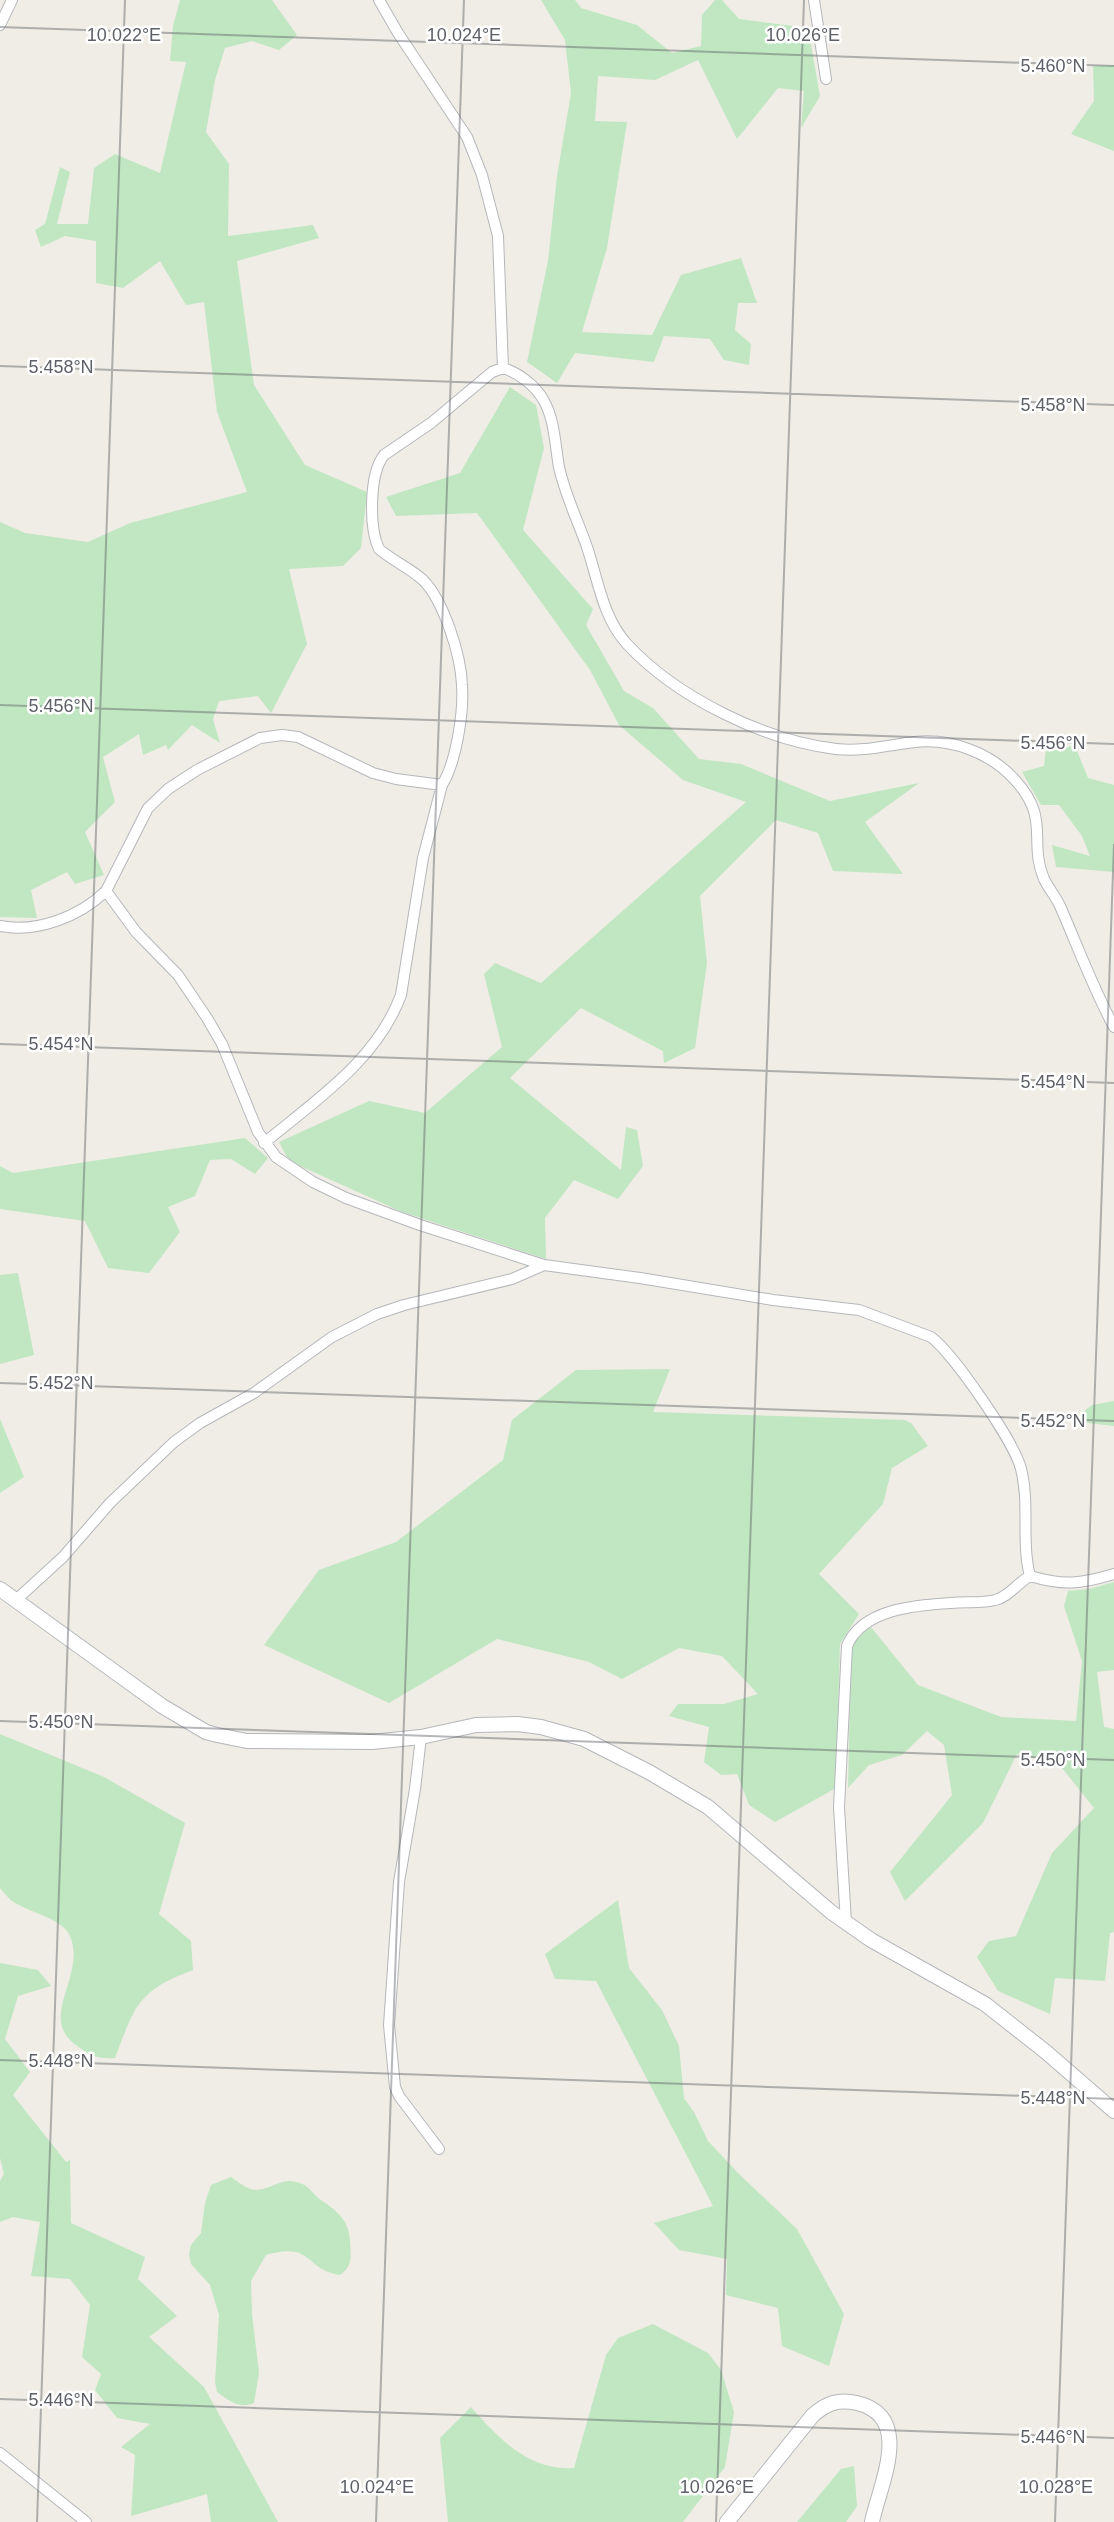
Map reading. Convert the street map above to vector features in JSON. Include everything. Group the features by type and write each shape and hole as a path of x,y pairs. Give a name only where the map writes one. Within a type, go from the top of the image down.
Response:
{"street":[{"path":"0,25 12,0"},
{"path":"379,0 467,137 482,175 498,236 503,368"},
{"path":"814,0 826,79"},
{"path":"264,1143 336,1084 365,1056 393,1016 401,995 423,858 442,785 448,776 461,713 462,686 453,638 430,589 423,580 379,549 374,529 374,480 380,461 394,447 430,423 492,372 503,368"},
{"path":"503,368 534,387 549,411 565,487 605,607 614,629 625,642 669,681 694,697 721,713 782,736 813,745 849,750 875,749 914,742 945,743 980,754 1003,769 1015,780 1034,809 1040,863 1045,880 1059,904 1114,1027"},
{"path":"0,926 41,925 61,920 95,902 106,891 148,808 168,789 260,738 298,737 373,773 442,785"},
{"path":"106,891 136,932 178,975 207,1018 222,1044 264,1143 289,1167 346,1198 544,1265 772,1300 859,1310 941,1344 957,1363 1016,1453 1024,1484 1030,1576"},
{"path":"95,902 115,906"},
{"path":"16,1600 63,1557 110,1503 174,1442 200,1423 254,1393 332,1337 390,1309 512,1279 544,1265"},
{"path":"1030,1576 1060,1583 1082,1584 1114,1574"},
{"path":"846,1923 839,1807 846,1655 852,1634 873,1618 904,1609 1002,1598 1030,1576"},
{"path":"0,1589 162,1706 206,1732 247,1741 372,1742 421,1737 476,1725 517,1724 541,1727 584,1740 649,1772 708,1807 846,1923 871,1940 985,2004 1114,2111"},
{"path":"421,1737 399,1882 389,2025 395,2087 439,2149"},
{"path":"727,2522 813,2415 826,2404 842,2400 861,2404 878,2413 888,2427 888,2466 872,2522"},
{"path":"0,2453 86,2522"}],"green space":[{"path":"180,0 272,0 297,35 279,50 252,41 225,48 215,80 206,132 229,164 228,236 313,225 319,238 237,261 254,385 305,465 367,492 361,548 343,566 289,569 307,644 271,713 258,696 219,701 213,719 220,743 192,725 168,750 166,745 143,755 139,734 103,757 115,802 85,832 104,875 75,884 67,872 31,890 37,918 0,917 0,522 25,533 88,542 130,523 247,492 217,412 204,302 186,305 160,261 123,288 96,283 96,241 65,236 41,247 35,230 45,224 60,167 70,172 57,224 88,224 94,168 115,154 160,173 186,62 170,61 173,26"},
{"path":"541,0 575,0 581,8 637,25 672,53 701,46 702,15 715,0 722,0 739,19 808,28 820,96 801,128 804,91 778,88 737,139 698,60 655,80 598,76 595,121 627,122 607,248 582,332 652,335 681,275 741,258 757,303 738,303 735,330 751,344 749,365 724,360 710,339 664,336 654,362 575,353 557,383 527,362 548,261 557,176 571,93 565,40"},
{"path":"1114,65 1114,151 1071,134 1094,101 1093,66"},
{"path":"510,387 536,405 544,448 523,530 593,609 586,625 624,691 653,708 699,759 741,764 830,801 919,783 865,822 903,874 833,871 818,833 776,820 700,896 707,963 695,1048 664,1063 663,1051 581,1008 510,1078 621,1170 626,1127 637,1130 643,1166 618,1199 574,1180 545,1218 546,1259 402,1212 289,1161 279,1142 369,1101 425,1113 502,1047 484,974 495,963 541,983 746,802 683,780 619,725 590,670 477,513 396,516 386,497 460,473"},
{"path":"1075,746 1088,778 1114,785 1114,872 1056,867 1052,845 1090,856 1082,836 1059,805 1041,805 1022,772 1044,766 1046,750"},
{"path":"245,1138 268,1158 255,1174 231,1159 210,1160 195,1196 168,1207 180,1232 149,1273 108,1268 85,1221 0,1209 0,1166 13,1173"},
{"path":"18,1273 34,1355 0,1364 0,1275"},
{"path":"670,1369 653,1412 905,1420 911,1423 928,1446 892,1468 883,1504 819,1574 859,1614 840,1644 836,1788 775,1822 749,1805 737,1774 721,1775 704,1762 709,1727 669,1716 678,1704 724,1704 758,1694 722,1656 679,1648 622,1679 589,1662 497,1639 389,1703 264,1645 319,1570 396,1542 503,1460 512,1420 576,1370"},
{"path":"1114,1401 1114,1426 1071,1421 1092,1405"},
{"path":"0,1419 24,1477 0,1493"},
{"path":"1114,1582 1114,1670 1097,1672 1104,1727 1114,1729 1114,1932 1110,1933 1105,1981 1055,1978 1050,2014 998,1991 977,1957 989,1941 1016,1936 1052,1853 1094,1808 1058,1763 1017,1754 983,1823 905,1901 890,1872 952,1795 944,1745 927,1731 902,1755 869,1765 848,1788 851,1646 870,1626 918,1685 1001,1717 1076,1721 1082,1661 1064,1606 1068,1591"},
{"path":"0,1734 104,1777 185,1823 159,1914 191,1941 193,1970 160,1985 140,2002 115,2058 90,2054 65,2034 61,2009 73,1966 74,1951 66,1930 60,1924 10,1899 0,1888"},
{"path":"618,1900 629,1968 662,2010 679,2046 684,2098 708,2141 797,2229 844,2314 829,2366 782,2346 778,2308 726,2295 727,2259 679,2250 654,2223 713,2206 596,1981 555,1979 545,1954"},
{"path":"0,1963 38,1970 51,1986 18,1996 5,2039 30,2072 13,2095 66,2162 70,2160 71,2223 145,2257 138,2279 177,2316 149,2337 204,2387 278,2522 211,2522 207,2494 131,2516 135,2455 121,2447 150,2424 117,2418 95,2390 101,2374 82,2357 90,2305 70,2279 31,2276 40,2222 13,2217 0,2222 0,2181 4,2174 0,2158"},
{"path":"231,2177 247,2188 256,2190 288,2181 305,2185 345,2222 351,2251 349,2264 340,2275 320,2268 301,2254 281,2252 266,2255 251,2281 259,2373 254,2403 243,2405 234,2403 217,2392 215,2382 219,2315 210,2285 191,2264 189,2254 191,2245 201,2233 205,2203 211,2185"},
{"path":"653,2324 708,2353 721,2370 734,2412 725,2467 683,2522 448,2522 440,2438 471,2407 504,2441 529,2458 558,2468 574,2468 606,2355 618,2338"},
{"path":"854,2466 857,2506 846,2522 797,2522 841,2469"}]}
